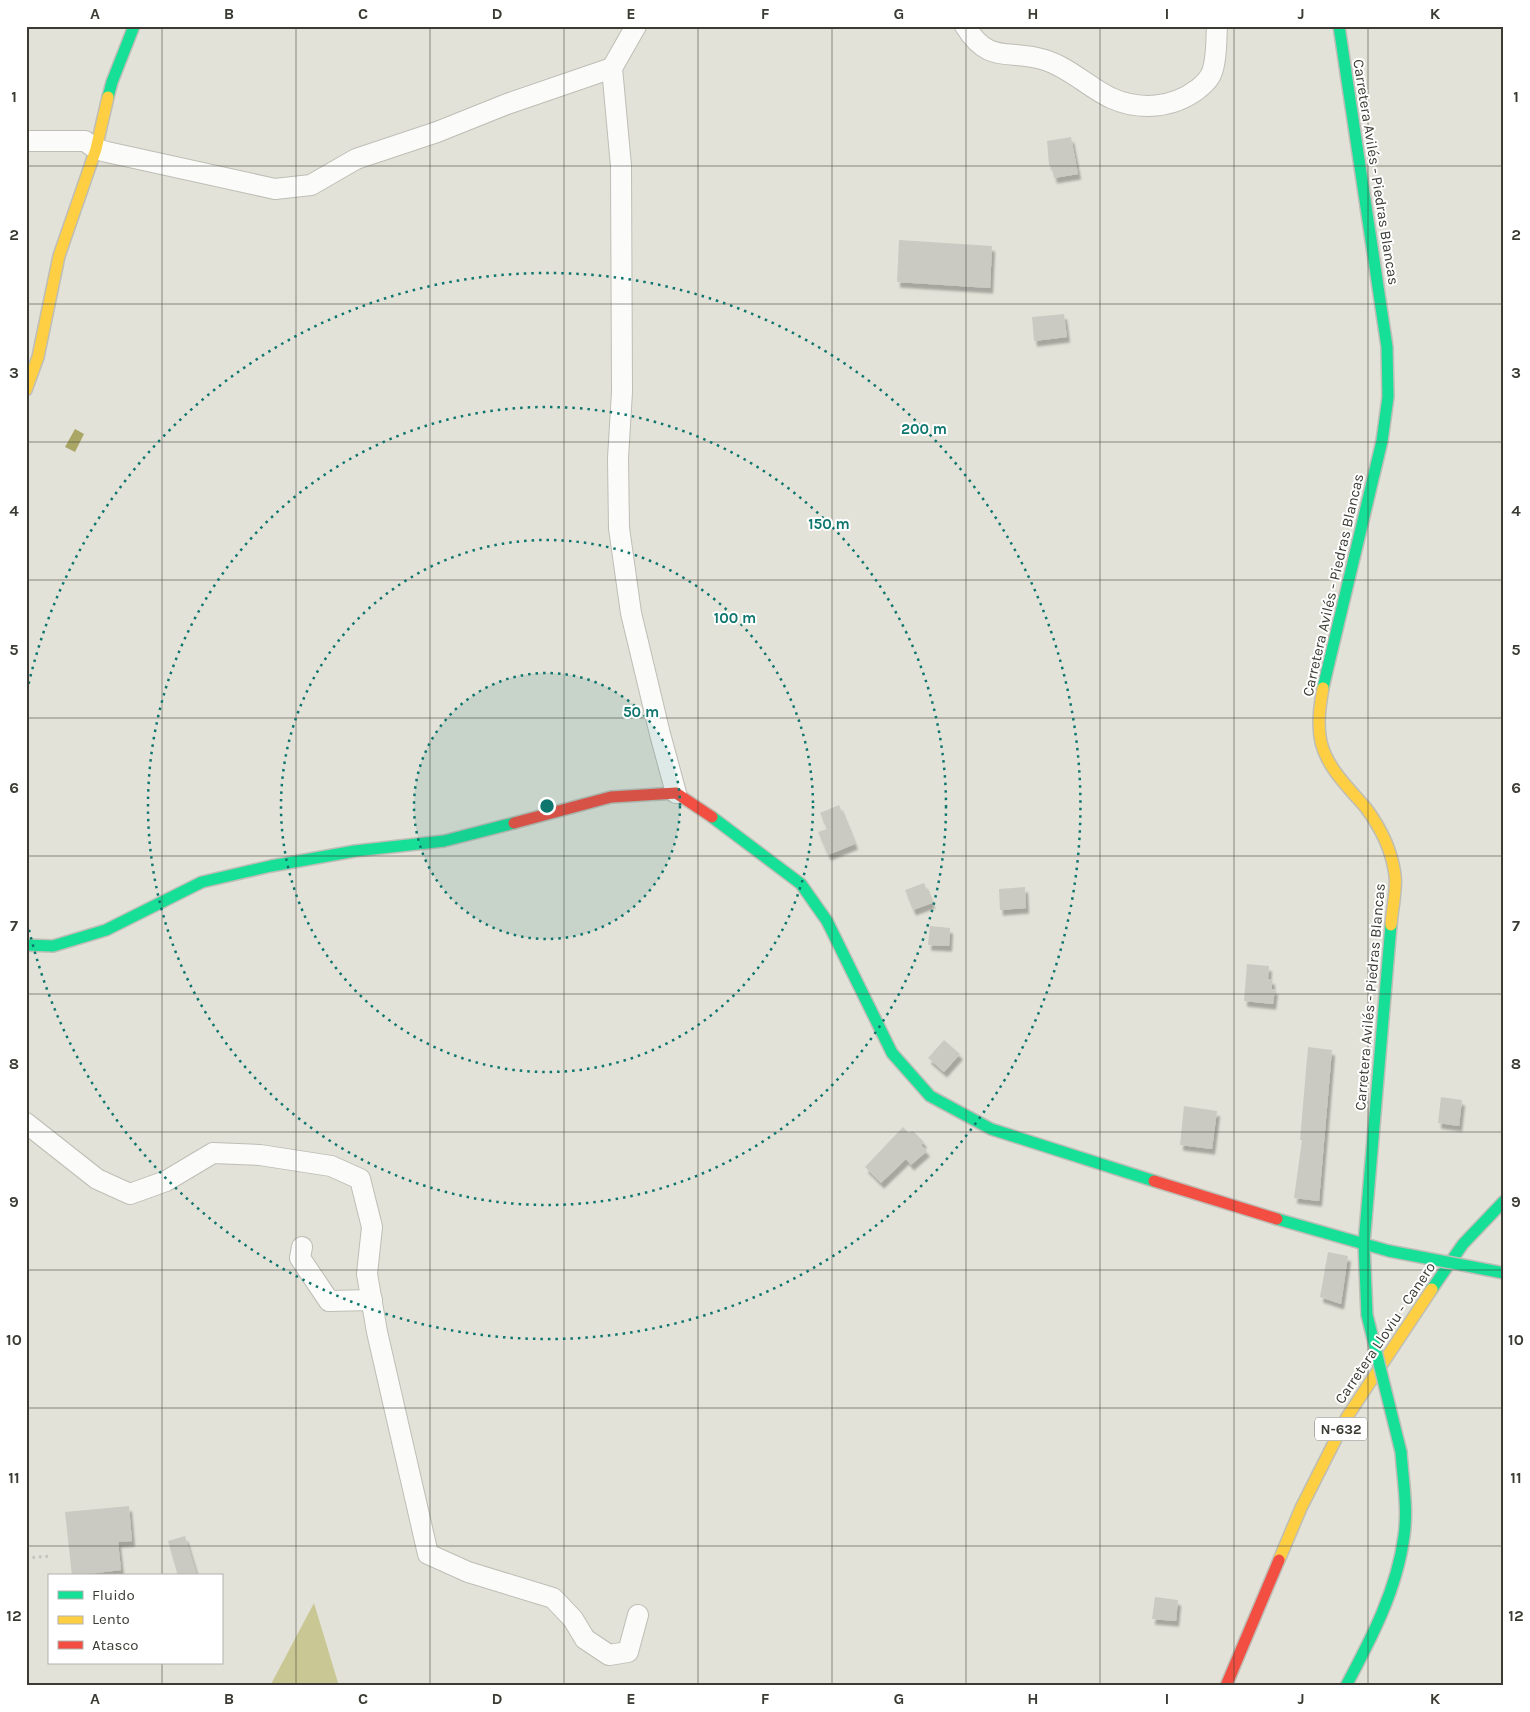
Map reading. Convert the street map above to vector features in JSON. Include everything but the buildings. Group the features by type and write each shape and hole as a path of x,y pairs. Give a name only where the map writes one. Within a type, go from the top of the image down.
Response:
{"main road":[{"path":"26,390 38,357 59,256 80,200 96,149 112,82 134,26"},
{"name":"Carretera Avilés - Piedras Blancas","path":"1339,26 1387,347 1388,397 1382,441 1325,677 1319,713 1321,744 1334,770 1374,819 1389,849 1395,876 1364,1244 1367,1315 1401,1452 1404,1535 1394,1585 1372,1638 1346,1686"},
{"path":"26,946 52,946 106,930 202,882 271,866 355,851 444,842 611,797 676,793 737,834 801,884 826,921 892,1053 930,1096 991,1129 1247,1211 1389,1251 1504,1273"},
{"name":"Carretera Lloviu - Canero","path":"1226,1686 1301,1508 1347,1418 1390,1350 1463,1244 1504,1201"}],"street":[{"path":"636,26 612,68 621,166 622,392 618,458 619,528 631,613 676,793"},
{"path":"965,26 973,38 988,52 1044,60 1073,73 1111,98 1144,106 1167,105 1186,98 1202,86 1212,73 1217,26"},
{"path":"26,141 85,141 96,149 275,189 311,185 356,159 437,132 507,104 612,68"},
{"path":"26,1123 97,1179 130,1194 166,1181 213,1153 260,1155 331,1166 360,1179 372,1227 367,1274 398,1430 428,1554 468,1572 553,1598 574,1619 585,1639 610,1655 628,1652 638,1616"},
{"path":"302,1246 300,1258 329,1301 372,1300"}],"path":[{"path":"26,1558 50,1556"}],"shaded area":[{"path":"75,429 84,434 75,452 65,447"},
{"path":"314,1603 339,1686 270,1686"}],"traffic: fast":[{"path":"108,97 134,26"},
{"path":"1323,688 1382,441 1388,397 1387,347 1339,26"},
{"path":"712,817 801,884 827,921 892,1053 930,1096 991,1129 1154,1181"},
{"path":"26,945 53,946 106,930 202,882 271,866 355,851 444,841 514,823"},
{"path":"1367,1315 1364,1244 1391,925"},
{"path":"1432,1289 1463,1244 1504,1201"},
{"path":"1277,1219 1389,1251"},
{"path":"1389,1251 1504,1273"},
{"path":"1367,1315 1401,1452"},
{"path":"1346,1686 1382,1614 1401,1556 1406,1515 1401,1452"}],"traffic: slow":[{"path":"26,390 38,357 59,256 96,149 108,97"},
{"path":"1323,688 1319,721 1324,751 1333,769 1371,815 1381,831 1391,857 1395,881 1391,925"},
{"path":"1279,1560 1301,1508 1347,1417 1432,1289"}],"traffic: jam":[{"path":"514,823 611,797 676,793 712,817"},
{"path":"1154,1181 1277,1219"},
{"path":"1226,1686 1279,1560"}]}
